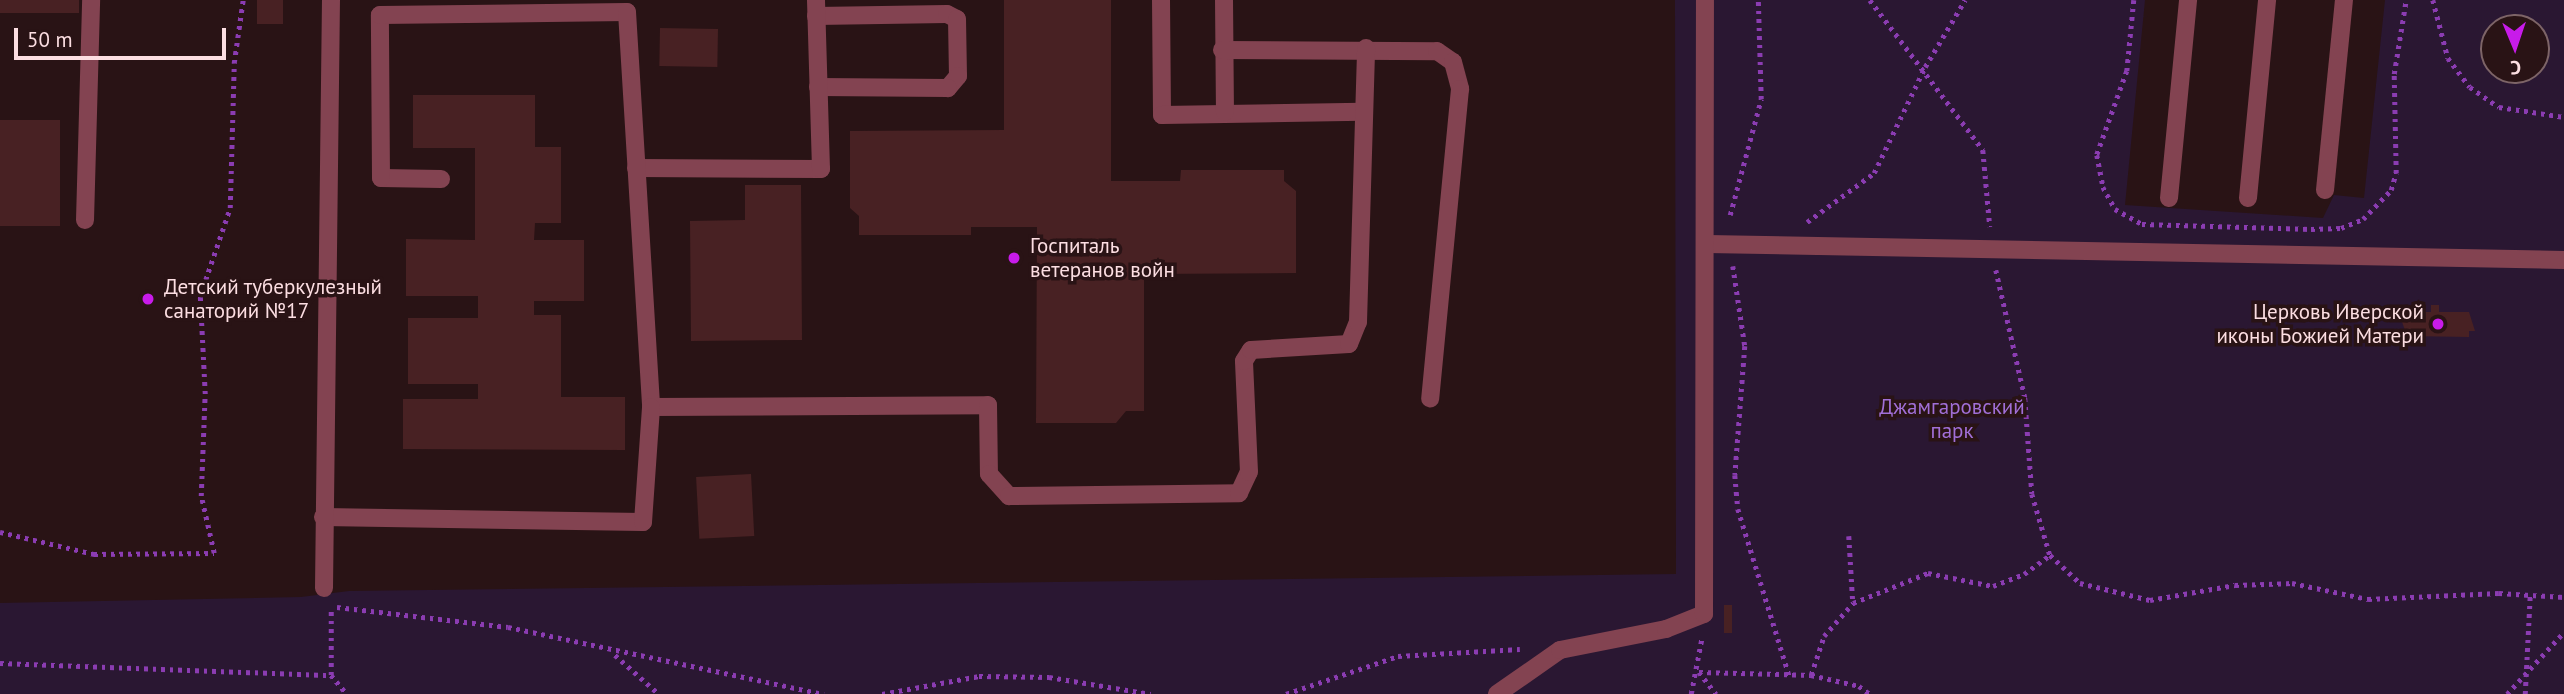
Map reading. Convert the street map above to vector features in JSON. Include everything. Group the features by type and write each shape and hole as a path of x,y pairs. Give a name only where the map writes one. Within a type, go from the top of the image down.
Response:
{"lane":[{"path":"85,220 91,0"},
{"path":"324,587 331,0"},
{"path":"1161,0 1162,115 1362,112"},
{"path":"1224,0 1222,50 1225,112"},
{"path":"1497,694 1560,650 1666,629 1703,614 1705,0"},
{"path":"2169,198 2188,0"},
{"path":"2248,198 2267,0"},
{"path":"2325,190 2344,0"},
{"path":"636,168 821,169 818,87 816,8 947,14 957,19 958,76 948,88 818,87"},
{"path":"323,517 643,522 651,407 627,12 380,15 381,178 441,179"},
{"path":"651,407 988,405 989,474 1009,496 1239,493 1249,472 1244,361 1251,350 1349,344 1358,322 1362,112 1366,48"},
{"path":"1222,50 1366,48 1437,51 1453,62 1460,89 1430,399"},
{"path":"1706,244 1991,247 2564,260"}],"path":[{"path":"0,532 94,554 214,553 201,496 205,394 200,296 230,208 234,64 243,0"},
{"path":"1758,0 1760,99 1730,212 1729,244 1745,346 1735,475 1738,509 1789,675"},
{"path":"1870,0 1924,67 1983,150 1991,247 2025,398 2032,494 2050,555 2080,583 2150,600 2235,585 2292,583 2368,599 2564,597"},
{"path":"1802,244 1811,217 1874,173 1924,67 1965,0"},
{"path":"2433,0 2448,58 2470,87 2499,107 2564,117"},
{"path":"1849,536 1853,603"},
{"path":"1811,675 1824,636 1853,603 1928,573 1993,586 2024,574 2050,555"},
{"path":"324,587 331,606 331,675 347,694"},
{"path":"2525,694 2530,596"},
{"path":"331,606 508,627 613,653 824,694"},
{"path":"1691,694 1699,671 1703,614"},
{"path":"2507,694 2564,632"},
{"path":"1286,694 1398,656 1560,650"},
{"path":"613,653 659,694"},
{"path":"0,663 331,675"},
{"path":"1699,671 1811,675 1859,686 1870,694"},
{"path":"1699,671 1716,694"},
{"path":"882,694 979,676 1049,677 1151,694"}],"green space":[{"name":"Джамгаровский парк","path":"1675,0 2145,0 2125,205 2323,218 2334,195 2364,198 2385,0 2564,0 2564,694 0,694 0,603 301,597 349,591 1676,574"}],"building":[{"path":"0,0 79,0 79,13 0,13"},
{"path":"257,0 283,0 283,24 257,24"},
{"path":"1004,0 1111,0 1111,181 1180,181 1181,170 1284,170 1284,181 1296,191 1296,273 1144,274 1144,411 1126,411 1116,423 1036,423 1037,227 971,227 971,235 859,235 859,216 850,208 850,131 1004,130"},
{"path":"660,28 718,29 717,67 659,66"},
{"path":"413,95 535,95 535,147 561,147 561,223 535,223 534,240 584,240 584,301 534,301 534,315 561,315 561,397 625,397 625,450 403,449 403,399 478,399 478,384 408,384 408,318 478,318 478,296 406,296 406,239 475,240 475,148 413,148"},
{"path":"0,120 60,120 60,226 0,226"},
{"path":"745,185 801,185 802,340 691,341 690,221 745,220"},
{"name":"Церковь Иверской иконы Божией Матери","path":"2431,305 2439,305 2439,312 2469,312 2475,331 2469,331 2469,337 2407,336 2401,319 2407,312 2431,312"},
{"path":"751,474 754,536 699,539 696,477"},
{"path":"1724,605 1732,605 1732,633 1724,633"}],"place":[{"name":"Госпиталь ветеранов войн","path":"1014,258"},
{"name":"Детский туберкулезный санаторий №17","path":"148,299"},
{"name":"Церковь Иверской иконы Божией Матери","path":"2438,324"}]}
